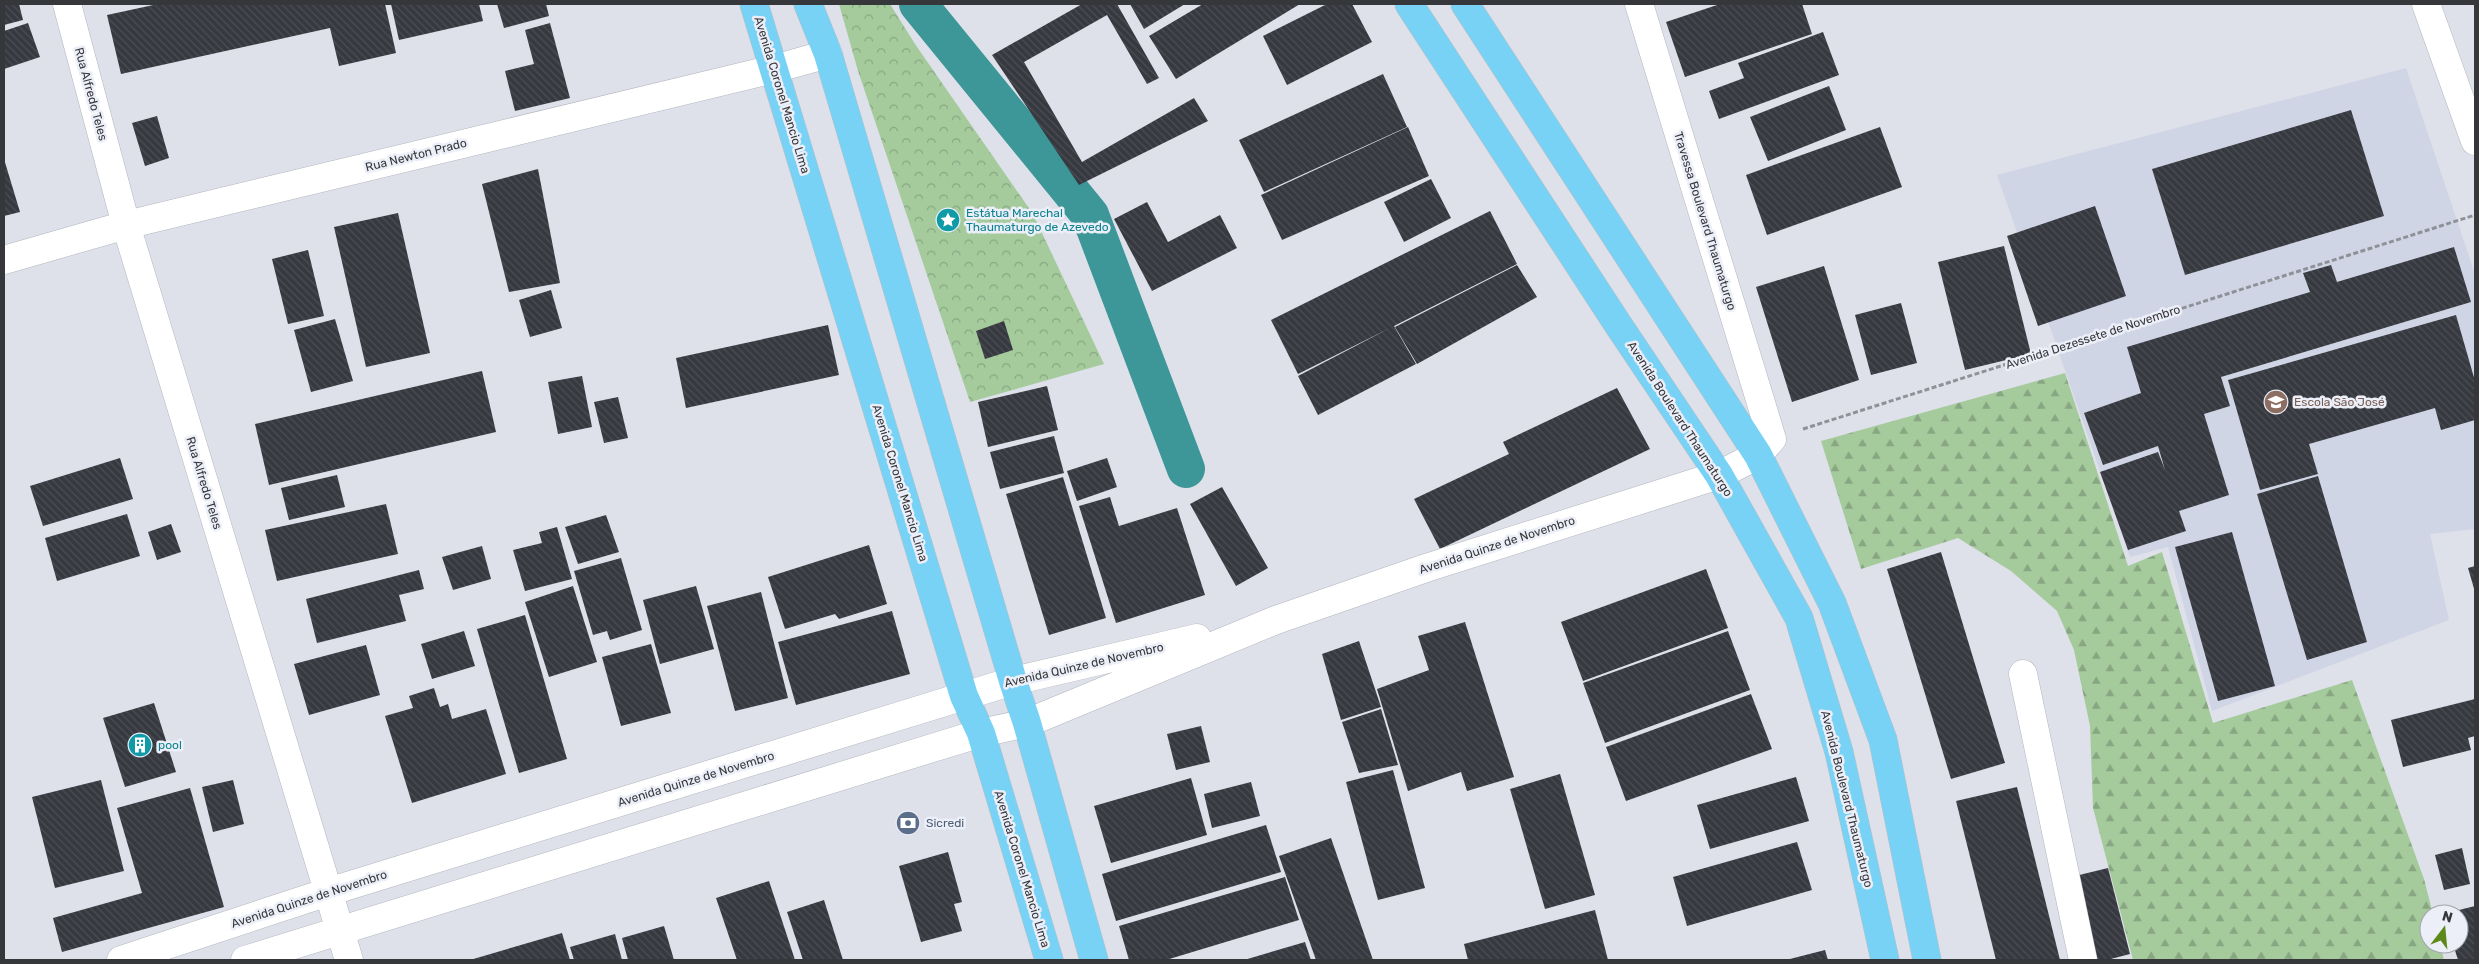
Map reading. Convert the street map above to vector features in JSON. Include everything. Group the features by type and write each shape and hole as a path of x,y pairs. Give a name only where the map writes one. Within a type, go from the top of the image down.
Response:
{"main road":[{"name":"Avenida Coronel Mancio Lima","path":"754,4 964,696 981,733 1049,960"},
{"path":"808,4 828,54 1027,723 1094,960"},
{"name":"Avenida Boulevard Thaumaturgo","path":"1409,4 1619,326 1719,475 1799,618 1839,752 1885,960"},
{"path":"1465,4 1765,447 1832,602 1883,740 1927,960"}],"street":[{"name":"Rua Alfredo Teles","path":"67,4 126,225 349,960"},
{"name":"Travessa Boulevard Thaumaturgo","path":"1639,4 1765,447"},
{"path":"2426,4 2475,141"},
{"name":"Rua Newton Prado","path":"4,260 126,225 774,69 828,54"},
{"path":"1719,475 1765,447"},
{"name":"Avenida Quinze de Novembro","path":"245,960 981,733 1027,723 1276,620 1426,568 1719,475"},
{"name":"Avenida Quinze de Novembro","path":"121,960 328,892 1013,681 1276,620"},
{"path":"2023,674 2083,960"}],"path":[{"name":"Avenida Dezessete de Novembro","path":"1765,447 2475,215"}],"shaded area":[{"name":"Escola São José","path":"2406,68 2475,274 2475,529 2430,534 2449,620 2212,711 2168,547 2130,557 1997,175"}],"green space":[{"path":"839,4 890,4 915,44 1033,214 1104,364 970,402 858,71"},
{"path":"2065,373 2128,566 2162,552 2213,723 2352,680 2424,879 2430,904 2419,904 2419,954 2442,954 2444,960 2133,960 2093,808 2090,726 2074,650 2057,611 2011,571 1958,538 1861,569 1821,441"}],"building":[{"path":"4,4 19,4 23,20 4,25"},
{"path":"158,4 385,4 396,53 339,66 330,28 121,74 107,15"},
{"path":"391,4 479,4 483,21 399,40"},
{"path":"497,4 546,4 549,16 504,28"},
{"path":"1082,4 1117,4 1159,78 1147,84 1107,15 1024,62 1082,162 1194,98 1208,121 1079,185 992,55"},
{"path":"1130,4 1185,4 1144,29"},
{"path":"1203,4 1300,4 1176,79 1149,36"},
{"path":"1327,4 1352,4 1372,42 1287,85 1263,36"},
{"path":"1720,4 1802,4 1812,34 1685,77 1666,22"},
{"path":"28,23 40,57 4,69 4,31"},
{"path":"550,23 570,98 515,111 505,71 534,64 525,30"},
{"path":"1823,32 1839,75 1719,119 1709,91 1744,78 1738,63"},
{"path":"1383,74 1407,127 1264,192 1239,140"},
{"path":"1829,86 1846,130 1768,161 1750,117"},
{"path":"2351,110 2384,216 2185,275 2152,169"},
{"path":"157,116 169,158 145,166 132,123"},
{"path":"1408,127 1429,176 1282,240 1261,195"},
{"path":"1880,127 1902,187 1767,235 1746,175"},
{"path":"4,159 20,212 4,216"},
{"path":"538,169 560,283 509,292 482,184"},
{"path":"1431,179 1451,218 1404,242 1384,202"},
{"path":"1147,202 1168,242 1220,215 1237,248 1152,291 1114,219"},
{"path":"2095,206 2126,296 2038,326 2007,236"},
{"path":"1490,211 1517,264 1394,326 1416,364 1318,415 1298,376 1390,328 1298,374 1271,320"},
{"path":"398,213 430,353 366,367 334,227"},
{"path":"2004,246 2031,354 1965,370 1938,262"},
{"path":"2454,247 2471,302 2221,377 2230,406 2204,414 2229,495 2179,511 2186,531 2128,550 2100,472 2158,452 2165,470 2158,446 2103,465 2084,413 2141,393 2127,347 2310,292 2303,273 2331,265 2337,282"},
{"path":"308,250 324,316 288,324 272,259"},
{"path":"1517,265 1537,297 1417,364 1395,327"},
{"path":"1824,266 1859,380 1792,402 1756,287"},
{"path":"551,290 562,328 530,337 519,300"},
{"path":"1901,303 1917,363 1871,375 1855,315"},
{"path":"2456,315 2475,381 2475,420 2441,430 2435,408 2309,444 2318,474 2260,490 2228,380"},
{"path":"335,319 353,381 311,392 294,330"},
{"path":"1004,321 1013,350 985,359 976,331"},
{"path":"828,325 839,375 686,408 676,358"},
{"path":"482,371 496,432 269,485 255,424"},
{"path":"582,376 592,427 558,434 548,382"},
{"path":"1047,386 1058,430 988,447 978,402"},
{"path":"1617,388 1650,449 1440,549 1414,499 1509,454 1503,442"},
{"path":"618,397 628,438 604,443 594,402"},
{"path":"1054,436 1064,473 1000,489 990,452"},
{"path":"120,458 133,499 43,526 30,486"},
{"path":"1107,458 1117,487 1077,501 1067,471"},
{"path":"337,475 345,507 289,520 281,488"},
{"path":"2318,476 2367,642 2307,660 2257,494"},
{"path":"1063,477 1106,618 1049,635 1006,494"},
{"path":"1222,487 1268,568 1236,586 1190,504"},
{"path":"1110,497 1119,526 1177,508 1205,595 1116,623 1079,506"},
{"path":"386,504 398,554 277,581 265,530"},
{"path":"127,514 140,556 57,581 45,538"},
{"path":"606,515 619,552 578,564 565,527"},
{"path":"171,524 181,552 157,560 148,532"},
{"path":"557,527 572,579 525,591 513,550 542,543 539,532"},
{"path":"2232,532 2275,686 2218,701 2175,547"},
{"path":"869,545 887,604 839,619 835,614 785,629 768,577"},
{"path":"482,546 491,579 453,590 442,557"},
{"path":"1941,552 2005,763 1951,779 1887,569"},
{"path":"621,558 642,630 610,640 607,631 593,635 574,571"},
{"path":"2475,566 2475,592 2468,568"},
{"path":"1706,569 1728,628 1583,681 1561,622"},
{"path":"419,570 424,589 399,595 406,621 317,643 306,599"},
{"path":"573,586 597,662 549,677 525,602"},
{"path":"696,586 714,649 660,664 643,600"},
{"path":"761,592 788,698 735,711 707,606"},
{"path":"892,611 910,674 796,705 778,642"},
{"path":"525,615 567,759 519,773 477,629"},
{"path":"1465,622 1514,777 1467,791 1461,772 1408,791 1377,689 1429,670 1418,636"},
{"path":"464,631 475,666 432,679 421,644"},
{"path":"1728,631 1750,690 1605,743 1583,683"},
{"path":"1359,641 1381,707 1341,720 1322,654"},
{"path":"651,644 671,713 621,726 602,657"},
{"path":"366,645 380,695 309,715 294,664"},
{"path":"434,688 440,707 448,704 452,719 486,709 506,774 412,803 385,716 413,708 409,696"},
{"path":"1751,694 1772,749 1626,801 1606,747"},
{"path":"2475,699 2475,736 2468,738 2471,750 2403,767 2391,720"},
{"name":"pool","path":"154,703 176,772 125,787 103,718"},
{"path":"1381,709 1398,765 1359,773 1342,722"},
{"path":"1201,726 1210,762 1176,770 1167,734"},
{"path":"1393,770 1425,888 1378,900 1346,782"},
{"path":"1560,774 1595,895 1545,909 1510,789"},
{"path":"1796,777 1809,821 1710,849 1697,805"},
{"path":"1191,778 1207,835 1111,863 1094,806"},
{"path":"101,780 124,871 55,888 32,797"},
{"path":"233,780 244,824 213,832 202,787"},
{"path":"1251,782 1260,816 1212,828 1204,794"},
{"path":"2017,787 2060,960 1996,960 1956,801"},
{"path":"190,788 224,907 62,952 53,918 142,893 117,808"},
{"path":"1266,825 1281,872 1116,921 1102,874"},
{"path":"1331,838 1373,960 1316,960 1279,856"},
{"path":"1797,842 1812,890 1687,926 1673,877"},
{"path":"2462,848 2470,884 2444,890 2435,855"},
{"path":"948,852 962,902 954,904 962,931 921,942 899,866"},
{"path":"2108,868 2130,954 2107,960 2089,960 2067,878"},
{"path":"1285,877 1299,920 1166,960 1129,960 1119,926"},
{"path":"769,881 795,960 737,960 716,898"},
{"path":"824,900 843,960 803,960 787,912"},
{"path":"2475,906 2475,960 2458,960 2456,954 2469,954 2469,908"},
{"path":"1595,910 1608,960 1468,960 1464,944"},
{"path":"664,926 674,960 628,960 622,938"},
{"path":"562,933 570,960 470,960"},
{"path":"615,934 622,960 574,960 570,947"},
{"path":"1305,942 1311,960 1244,960"},
{"path":"1825,950 1828,960 1786,960"}],"waterway":[{"path":"918,4 1090,215 1186,469"}],"place":[{"name":"Estátua Marechal Thaumaturgo de Azevedo","path":"948,220"},
{"name":"Escola São José","path":"2276,402"},
{"name":"pool","path":"140,745"},
{"name":"Sicredi","path":"908,823"}]}
